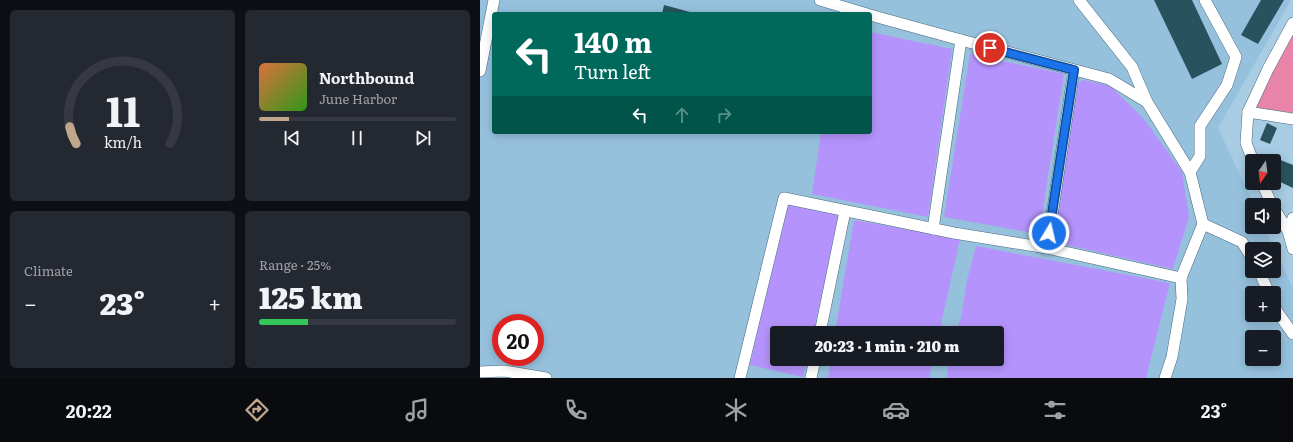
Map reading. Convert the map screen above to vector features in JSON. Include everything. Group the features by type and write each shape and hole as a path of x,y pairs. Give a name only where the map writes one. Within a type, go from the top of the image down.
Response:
{"street":[{"path":"480,71 494,0"},
{"path":"820,0 862,12"},
{"path":"1079,0 1132,67 1147,102 1190,172 1203,224 1181,278 1182,299 1172,357 1165,378"},
{"path":"1190,172 1200,156 1200,126 1227,85 1236,57 1205,0"},
{"path":"872,15 1109,79 1147,102"},
{"path":"1250,154 1246,143 1248,112 1268,68 1293,23"},
{"path":"933,229 961,40"},
{"path":"1047,248 1074,70"},
{"path":"1248,112 1293,119"},
{"path":"740,378 784,198 933,229 1047,248 1181,278"},
{"path":"821,326 845,211"},
{"path":"1288,231 1293,218"},
{"path":"1281,220 1288,231 1293,249"},
{"path":"1203,224 1242,242 1245,247"},
{"path":"1281,317 1293,334"},
{"path":"811,378 814,366"},
{"path":"480,372 504,371 546,378"}],"shaded area":[{"path":"480,0 1291,0 1218,128 1245,186 1245,190 1247,190 1251,198 1245,198 1245,234 1267,234 1271,242 1245,242 1245,278 1281,278 1281,263 1293,288 1293,378 480,378"},
{"path":"872,32 952,49 928,217 812,194 821,134 872,134"},
{"path":"1293,34 1293,113 1254,107"},
{"path":"970,54 1064,74 1039,234 944,217"},
{"path":"1084,80 1110,86 1144,119 1182,172 1189,217 1173,269 1053,242 1078,83"},
{"path":"786,202 840,214 815,326 770,326 770,366 805,366 803,377 750,365"},
{"path":"854,220 960,239 941,326 836,326"},
{"path":"976,246 1170,283 1146,378 947,378 948,366 1004,366 1004,326 958,326 961,318 967,280"},
{"path":"830,366 932,366 929,378 828,378"}],"building":[{"path":"1154,0 1192,0 1222,64 1192,79"},
{"path":"1261,0 1284,0 1258,44 1241,35"},
{"path":"664,5 690,12 662,12"},
{"path":"1267,123 1277,128 1270,144 1260,140"},
{"path":"1281,160 1293,165 1293,188 1281,182"}],"route":[{"path":"990,48 1074,70 1049,233"}]}
